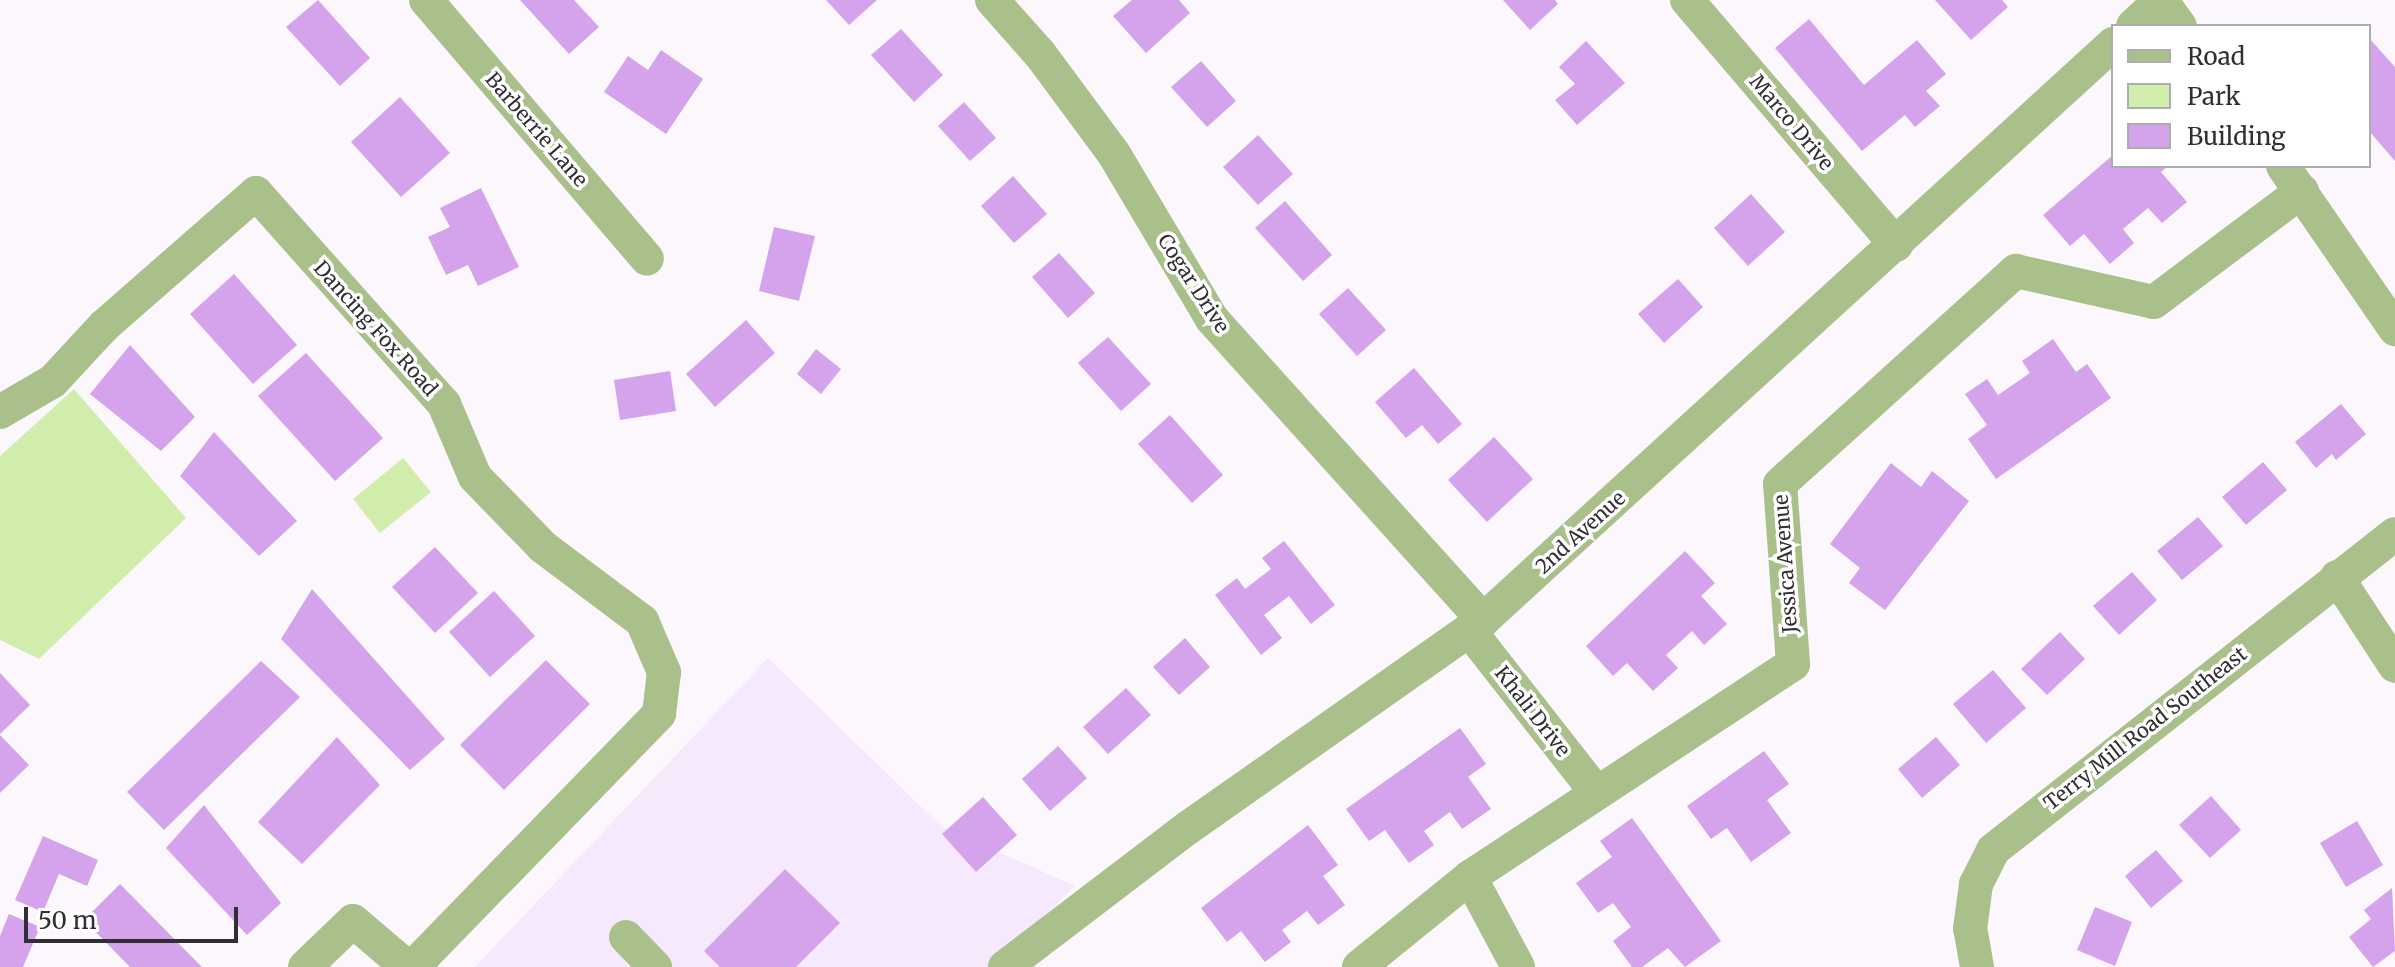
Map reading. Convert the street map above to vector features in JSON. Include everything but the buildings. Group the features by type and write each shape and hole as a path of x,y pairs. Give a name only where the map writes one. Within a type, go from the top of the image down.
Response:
{"street":[{"name":"Barberrie Lane","path":"426,0 647,259"},
{"name":"Cogar Drive","path":"992,0 1040,54 1114,154 1212,319 1476,625"},
{"name":"Marco Drive","path":"1687,0 1896,245"},
{"path":"2135,24 2161,0 2179,24"},
{"name":"2nd Avenue","path":"1005,967 1189,827 1476,625 2111,46"},
{"path":"2292,179 2395,329"},
{"name":"Jessica Avenue","path":"1359,967 1470,877 1793,664 1780,484 2016,271 2154,302 2292,179"},
{"name":"Dancing Fox Road","path":"0,412 53,381 104,326 256,193 444,404 475,477 543,547 642,621 664,672 659,714 413,967"},
{"name":"Terry Mill Road Southeast","path":"1977,967 1970,929 1976,884 1993,850 2395,534"},
{"path":"2337,577 2395,666"},
{"name":"Khali Drive","path":"1476,625 1597,793"},
{"path":"1470,877 1518,967"},
{"path":"305,967 353,921 407,967"},
{"path":"626,937 655,967"}],"shaded area":[{"path":"768,658 942,827 1075,886 992,967 475,967"}],"green space":[{"path":"74,389 186,518 39,659 0,640 0,456"},
{"path":"403,458 431,492 380,533 353,499"}]}
